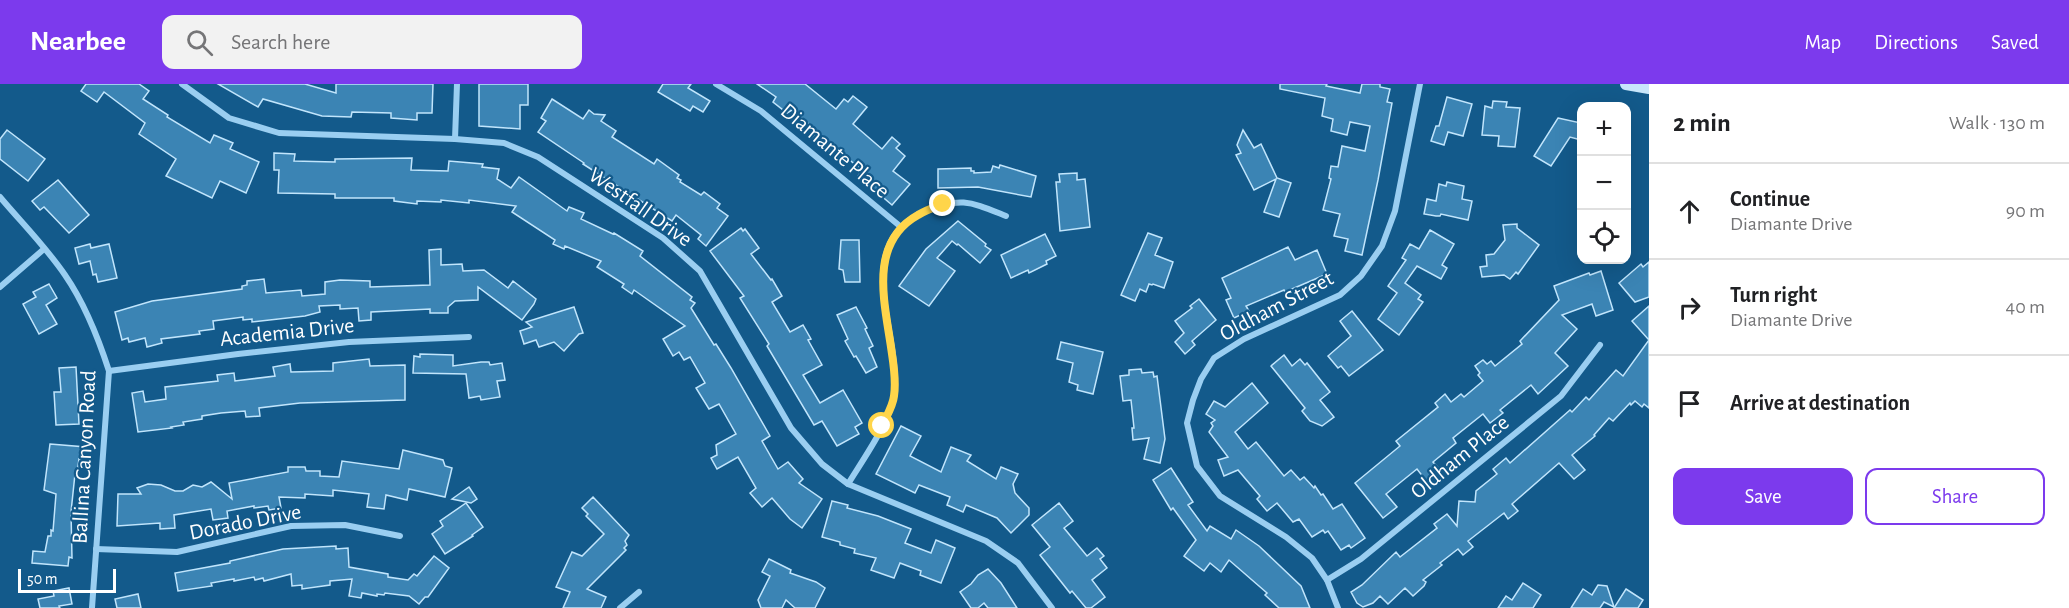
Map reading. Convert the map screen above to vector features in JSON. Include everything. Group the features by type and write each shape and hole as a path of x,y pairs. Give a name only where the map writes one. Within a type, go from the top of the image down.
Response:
{"main road":[{"path":"1626,84 1649,88"}],"street":[{"name":"Westfall Drive","path":"182,84 229,118 279,133 504,143 538,157 663,238 700,271 792,428 822,464 848,484 986,541 1017,563 1052,608"},
{"path":"454,139 457,84"},
{"name":"Diamante Place","path":"716,84 761,111 901,227"},
{"name":"Oldham Street","path":"1338,608 1327,580 1312,558 1286,537 1220,496 1197,466 1187,423 1192,400 1214,358 1244,339 1340,294 1361,276 1382,246 1395,212 1420,84"},
{"name":"Ballina Canyon Road","path":"0,197 65,274 99,339 109,371 92,608"},
{"path":"848,484 882,426 894,396 893,363 882,276 885,255 891,241 901,227 917,215 943,204 972,202 1006,216"},
{"path":"0,287 44,249"},
{"name":"Academia Drive","path":"109,371 348,342 469,337"},
{"name":"Oldham Place","path":"1327,580 1361,559 1561,396 1600,345"},
{"name":"Dorado Drive","path":"96,549 177,552 291,526 345,525 400,536"},
{"path":"620,608 639,592"}],"building":[{"path":"86,84 139,84 149,91 143,99 168,115 167,117 210,143 214,135 233,143 230,149 259,162 246,193 220,181 212,198 166,176 176,159 139,134 145,123 104,92 97,102 81,91"},
{"path":"218,84 305,84 336,93 336,84 433,84 432,113 417,113 417,120 391,118 391,113 352,112 351,117 322,116 263,99 258,107"},
{"path":"479,84 528,84 528,105 520,105 520,129 479,126"},
{"path":"663,84 691,84 688,88 710,101 703,112 693,106 690,111 658,92"},
{"path":"757,84 805,84 836,109 844,99 848,102 853,96 867,107 853,124 882,149 892,137 900,144 896,148 905,156 893,171 910,184 892,205 858,176 862,170 842,154 838,159 812,138 817,131 792,110 787,113 773,102 776,97"},
{"path":"1280,84 1327,84 1326,86 1360,93 1362,84 1380,84 1380,87 1390,89 1387,102 1392,103 1362,255 1345,251 1348,239 1334,236 1340,214 1323,210 1331,179 1329,178 1331,166 1338,167 1342,146 1365,151 1370,126 1350,122 1347,135 1331,131 1333,119 1322,116 1325,98 1280,89"},
{"path":"1447,97 1472,104 1463,136 1448,132 1444,145 1431,141 1436,126 1439,126"},
{"path":"552,99 583,119 589,110 594,114 605,115 601,121 616,131 612,137 654,164 657,159 679,175 677,178 681,180 680,182 701,195 704,192 720,204 717,208 728,216 706,246 698,239 701,235 676,215 672,221 538,132 546,121 541,118"},
{"path":"1493,101 1507,102 1506,107 1520,108 1515,147 1498,146 1499,136 1482,135 1485,106 1492,108"},
{"path":"1558,118 1577,122 1577,139 1570,137 1551,166 1534,156"},
{"path":"7,130 45,159 28,181 0,159 0,139"},
{"path":"1243,130 1254,148 1261,144 1277,178 1291,183 1279,217 1264,212 1276,179 1254,190 1236,155 1241,153 1237,145"},
{"path":"274,153 295,154 294,161 335,162 335,159 412,158 411,170 448,171 449,161 483,164 482,167 499,169 497,179 511,188 519,177 567,211 569,207 584,213 581,219 614,233 643,251 640,256 692,297 690,300 695,303 691,308 731,368 770,436 762,441 778,469 788,462 803,479 799,483 822,499 802,528 790,519 772,498 762,507 750,493 756,488 738,457 717,469 711,458 717,455 716,445 736,434 719,404 709,409 696,388 705,383 690,357 684,360 679,352 673,356 663,339 685,326 634,290 632,294 622,287 624,284 597,267 601,261 565,246 564,249 553,244 555,240 512,212 516,206 469,200 469,203 441,200 441,202 417,201 417,204 394,201 394,198 335,198 335,194 278,193 279,170 274,170"},
{"path":"1000,165 1036,176 1031,197 978,187 938,188 938,169 971,168 974,173 991,172 993,166 999,168"},
{"path":"1077,173 1077,180 1085,179 1090,227 1060,231 1056,182 1060,182 1059,174"},
{"path":"58,180 89,215 69,233 44,207 40,210 32,201"},
{"path":"1447,182 1464,186 1462,199 1472,201 1468,220 1441,214 1436,216 1424,214 1427,199 1436,201 1439,184 1446,186"},
{"path":"958,221 991,250 980,263 952,241 937,258 955,271 929,306 899,286 926,249"},
{"path":"1517,224 1517,228 1539,245 1518,274 1516,272 1510,279 1504,275 1482,277 1480,267 1487,266 1486,255 1494,254 1505,240 1503,225"},
{"path":"741,228 743,231 745,229 759,248 751,254 772,279 782,296 772,302 790,332 803,325 811,339 808,340 822,365 803,375 820,403 843,390 862,423 855,427 859,434 837,446 822,421 814,425 767,346 769,344 740,298 744,296 710,251"},
{"path":"1430,230 1454,244 1442,265 1447,268 1441,279 1417,266 1405,283 1421,295 1418,299 1423,302 1399,335 1378,319 1397,293 1388,286 1406,260 1402,258 1410,244 1419,249"},
{"path":"1148,233 1162,238 1155,255 1173,262 1164,288 1149,284 1146,292 1140,289 1135,301 1121,295"},
{"path":"1045,234 1056,256 1046,261 1047,264 1029,273 1028,270 1011,278 1001,255"},
{"path":"841,240 859,240 860,282 845,282 843,270 839,269"},
{"path":"90,244 91,248 109,244 117,278 98,282 96,274 93,275 90,261 79,264 75,248"},
{"path":"1288,247 1295,260 1317,250 1327,274 1246,306 1249,311 1234,318 1226,300 1231,298 1222,278"},
{"path":"441,249 441,265 462,264 463,271 484,270 508,288 513,281 536,299 534,304 522,320 478,287 478,300 455,301 448,307 448,313 430,313 430,309 371,312 371,320 359,321 358,308 340,309 340,305 319,306 320,312 305,316 252,322 252,319 243,320 243,317 213,321 214,329 199,331 200,334 161,339 162,343 147,347 145,338 129,342 128,338 122,340 115,312 152,301 242,289 242,286 247,285 247,281 264,279 266,293 301,290 302,296 325,294 325,282 340,280 370,281 370,287 430,285 429,250"},
{"path":"1649,262 1649,297 1635,302 1619,283 1641,264 1643,267"},
{"path":"1601,271 1613,310 1596,316 1592,304 1562,315 1577,329 1555,353 1568,366 1538,394 1531,385 1500,410 1503,413 1490,423 1483,414 1453,438 1456,443 1433,462 1441,471 1427,482 1417,469 1386,494 1397,507 1383,518 1355,483 1400,446 1396,441 1438,407 1435,403 1445,394 1451,402 1461,394 1464,397 1483,381 1475,366 1483,360 1487,364 1491,361 1495,366 1522,344 1520,341 1559,300 1554,286"},
{"path":"49,284 57,298 46,305 57,324 39,334 23,304 36,297 33,292"},
{"path":"1199,299 1216,320 1192,341 1195,345 1185,354 1175,342 1184,333 1175,321 1192,308 1190,306"},
{"path":"1649,306 1649,340 1632,321"},
{"path":"574,307 583,333 579,334 564,351 554,342 539,347 536,340 524,344 520,331 532,327 526,322"},
{"path":"856,307 867,328 865,329 873,346 869,348 877,367 866,373 845,341 848,339 837,315"},
{"path":"1352,311 1383,350 1349,376 1328,356 1351,336 1340,321"},
{"path":"1649,340 1649,408 1644,404 1642,407 1635,401 1631,405 1630,403 1613,421 1609,418 1595,436 1572,455 1585,470 1574,479 1559,463 1512,504 1518,511 1508,519 1504,513 1468,541 1473,547 1463,555 1458,549 1440,563 1442,565 1423,580 1426,582 1424,586 1413,596 1405,588 1388,604 1380,596 1373,603 1363,607 1357,603 1351,592 1362,585 1396,552 1400,557 1437,528 1434,524 1447,514 1457,526 1459,501 1475,502 1476,491 1497,474 1493,469 1506,458 1510,463 1570,410 1572,412 1586,397 1589,400 1616,370 1623,376"},
{"path":"1061,342 1103,352 1093,394 1077,390 1078,385 1069,382 1073,363 1057,359"},
{"path":"420,354 453,355 453,366 481,362 489,362 490,365 502,363 505,380 497,381 500,397 481,400 480,396 469,398 466,374 413,373 414,356 420,357"},
{"path":"1284,355 1292,366 1300,359 1305,365 1307,363 1330,392 1320,400 1334,417 1322,426 1310,421 1302,411 1305,408 1271,366"},
{"path":"369,359 370,366 405,365 405,400 300,403 259,408 260,416 246,417 245,411 221,413 202,416 202,419 183,422 184,425 172,428 138,432 132,393 143,391 145,402 166,399 165,387 218,381 217,375 234,373 235,381 275,376 273,367 290,364 291,372 333,371 333,363"},
{"path":"76,367 79,424 56,425 54,392 61,392 59,368"},
{"path":"1141,369 1142,373 1153,372 1154,377 1157,376 1165,439 1160,463 1144,459 1149,438 1133,440 1131,400 1123,401 1120,376 1129,375 1129,370"},
{"path":"1252,383 1268,403 1235,432 1248,449 1256,442 1284,476 1291,470 1300,480 1304,477 1314,488 1315,486 1321,495 1323,494 1333,509 1342,504 1365,538 1351,548 1349,545 1341,550 1328,531 1325,533 1323,530 1312,537 1299,519 1293,522 1277,503 1267,511 1257,499 1260,496 1238,470 1224,476 1218,460 1228,457 1209,432 1213,426 1211,423 1215,420 1206,414 1214,401 1225,407"},
{"path":"901,426 921,436 910,456 941,472 951,447 971,455 967,461 996,479 1001,467 1018,474 1013,484 1015,493 1029,508 1029,515 1011,533 997,518 966,505 963,512 947,505 950,497 919,485 915,493 876,474"},
{"path":"50,444 86,447 84,460 79,459 77,474 75,474 71,512 72,558 69,557 68,566 32,563 33,551 45,552 48,536 51,536 51,530 53,531 56,494 44,490"},
{"path":"403,450 443,460 445,466 452,468 445,497 409,489 407,500 386,495 384,509 367,507 369,494 333,490 333,496 305,494 305,498 279,497 281,508 269,510 268,506 254,508 254,506 227,511 228,518 213,520 211,509 174,515 175,528 160,529 160,523 117,526 118,494 141,494 137,488 148,484 183,491 193,485 202,487 211,482 232,499 229,483 288,472 288,467 305,467 306,471 320,471 320,476 339,477 342,461 399,469"},
{"path":"1171,468 1193,502 1188,505 1207,531 1210,526 1231,539 1236,530 1259,546 1301,586 1310,608 1279,608 1265,595 1267,593 1229,560 1221,572 1210,563 1204,571 1184,556 1196,540 1173,508 1171,510 1153,480"},
{"path":"469,487 477,499 471,503 452,499"},
{"path":"593,497 629,535 625,541 626,550 587,589 606,597 601,608 563,608 570,592 556,587 572,552 582,556 604,534 586,516 588,514 582,508"},
{"path":"832,501 911,529 905,543 931,553 936,540 955,548 941,583 920,575 921,571 900,563 894,578 871,570 876,558 854,553 855,549 822,537"},
{"path":"466,503 483,527 445,554 432,534 443,526 440,521"},
{"path":"1059,503 1073,521 1064,528 1087,556 1097,548 1104,556 1100,559 1107,568 1092,580 1105,597 1091,608 1086,608 1072,591 1070,593 1040,555 1050,547 1032,525"},
{"path":"336,546 336,549 348,548 349,567 388,574 388,577 408,580 414,574 417,576 434,556 449,568 428,597 425,597 419,604 409,596 385,593 384,595 377,594 377,596 362,593 361,598 349,596 352,579 330,581 330,585 302,589 302,585 292,586 291,574 264,581 263,578 255,580 254,577 234,581 234,579 211,583 212,586 178,591 175,573 230,563 230,561 283,549"},
{"path":"769,559 791,570 790,573 816,582 825,588 815,608 795,608 786,600 782,608 761,608 758,600 770,576 762,572"},
{"path":"988,569 1001,583 1017,608 988,608 984,603 978,608 971,608 960,592"},
{"path":"1523,583 1541,595 1533,608 1498,608 1506,596 1512,600"},
{"path":"1598,585 1607,586 1614,607 1604,602 1600,608 1571,608 1583,589 1592,595"},
{"path":"69,588 72,604 59,606 60,608 40,608 38,599 54,596 53,591"},
{"path":"1626,589 1643,600 1638,608 1614,608"},
{"path":"138,594 141,608 117,608 115,599"}],"route":[{"path":"882,426 894,396 893,363 882,276 885,255 901,227 917,215 943,204"}]}
